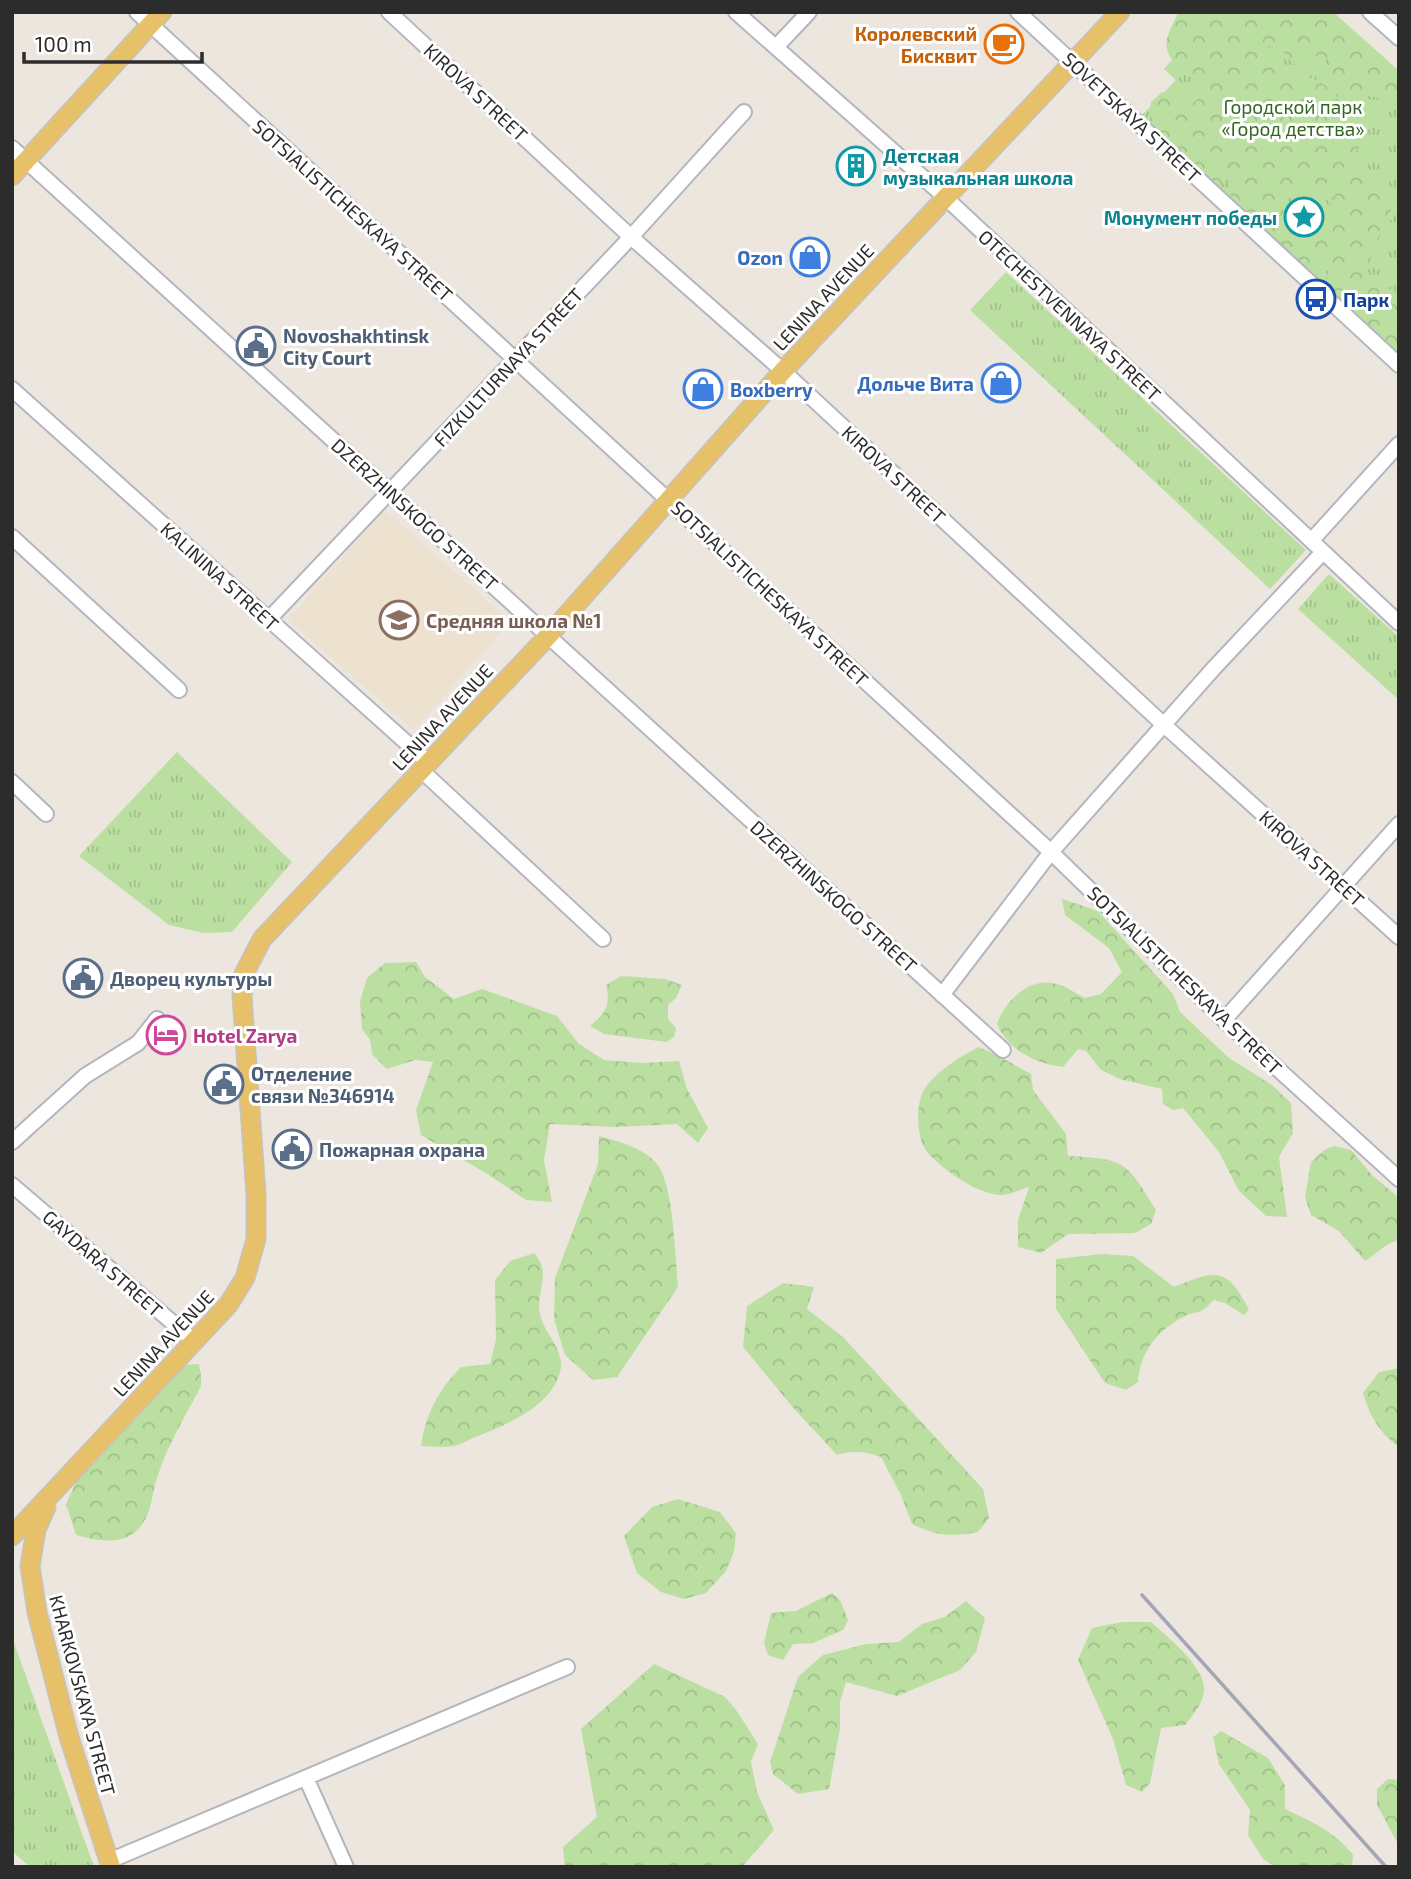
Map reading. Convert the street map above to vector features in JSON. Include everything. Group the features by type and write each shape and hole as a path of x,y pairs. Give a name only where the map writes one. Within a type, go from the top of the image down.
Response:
{"main road":[{"name":"LENINA AVENUE","path":"12,1535 228,1305 245,1278 256,1239 256,1194 243,1040 242,996 244,974 262,939 549,635 783,372 1121,12"},
{"path":"12,176 150,16"},
{"name":"KHARKOVSKAYA STREET","path":"51,1494 36,1530 30,1566 37,1612 69,1737 110,1864"}],"street":[{"name":"KIROVA STREET","path":"389,12 631,237 783,372 1164,725 1399,937"},
{"name":"OTECHESTVENNAYA STREET","path":"737,12 945,197 1399,623"},
{"path":"776,47 809,12"},
{"name":"SOVETSKAYA STREET","path":"1018,12 1399,365"},
{"path":"1370,12 1399,38"},
{"name":"SOTSIALISTICHESKAYA STREET","path":"150,16 516,359 1051,852 1224,1020 1399,1179"},
{"name":"FIZKULTURNAYA STREET","path":"269,619 631,237 744,112"},
{"name":"DZERZHINSKOGO STREET","path":"12,148 1003,1050"},
{"name":"KALININA STREET","path":"12,389 269,619 603,939"},
{"path":"1312,540 1399,444"},
{"path":"12,537 179,690"},
{"path":"942,995 1051,852 1270,607 1323,552"},
{"path":"12,782 46,814"},
{"path":"1224,1020 1399,824"},
{"path":"12,1142 85,1076 138,1043 157,1019"},
{"name":"GAYDARA STREET","path":"12,1185 194,1342"},
{"path":"110,1864 567,1667"},
{"path":"306,1778 346,1867"}],"shaded area":[{"name":"Средняя школа №1","path":"384,510 510,621 414,730 288,619"}],"green space":[{"name":"Городской парк «Город детства»","path":"1178,12 1222,12 1231,18 1246,14 1258,16 1264,24 1272,25 1279,16 1275,12 1333,12 1399,71 1398,89 1390,99 1351,90 1330,76 1331,61 1319,54 1306,65 1293,64 1284,52 1267,45 1261,56 1278,71 1300,73 1329,89 1339,100 1343,117 1361,129 1365,139 1338,176 1312,192 1298,188 1288,197 1287,205 1295,225 1307,234 1313,234 1328,226 1332,212 1331,200 1353,173 1364,167 1384,181 1385,204 1391,209 1392,219 1378,237 1366,271 1376,282 1396,292 1399,290 1399,356 1342,305 1324,283 1329,272 1319,266 1301,267 1231,197 1228,177 1224,175 1220,184 1215,186 1157,140 1150,124 1151,102 1161,93 1172,89 1192,104 1199,98 1207,83 1179,67 1169,55 1167,39"},
{"name":"Городской парк «Город детства»","path":"1214,12 1333,12 1399,71 1399,357 1139,118 1176,80 1164,69"},
{"path":"1006,272 1306,550 1270,589 970,310"},
{"path":"1329,574 1399,637 1399,700 1298,609"},
{"path":"177,752 292,862 232,932 203,933 169,925 79,856"},
{"path":"1062,899 1098,911 1173,994 1180,1012 1229,1058 1272,1085 1291,1103 1293,1133 1279,1157 1287,1217 1266,1216 1239,1191 1219,1152 1183,1108 1173,1110 1163,1104 1162,1089 1120,1079 1101,1070 1086,1051 1078,1049 1063,1067 1043,1063 1024,1054 1002,1033 997,1024 1006,1006 1030,986 1050,983 1063,986 1085,998 1101,994 1122,972 1109,948 1065,915"},
{"path":"416,962 425,977 454,999 482,989 557,1016 579,1044 604,1060 643,1063 679,1061 687,1089 708,1128 698,1143 677,1124 616,1127 550,1124 544,1160 552,1202 526,1200 421,1135 416,1110 433,1062 415,1060 387,1069 372,1054 370,1040 362,1029 360,1001 367,978 385,963"},
{"path":"621,976 665,979 682,985 676,998 668,1005 668,1019 676,1028 674,1037 667,1042 604,1034 590,1026 606,1009 606,985"},
{"path":"979,1047 1031,1074 1033,1090 1066,1134 1068,1156 1113,1161 1130,1172 1156,1210 1151,1224 1135,1233 1068,1234 1041,1253 1018,1247 1018,1220 1029,1187 1002,1195 972,1186 952,1174 928,1153 919,1131 919,1105 929,1083 941,1071"},
{"path":"599,1136 645,1153 663,1174 675,1240 678,1287 617,1377 593,1380 565,1355 554,1319 555,1278 598,1164"},
{"path":"1334,1146 1351,1150 1372,1175 1399,1198 1399,1240 1385,1246 1365,1261 1339,1231 1311,1215 1305,1197 1311,1162 1324,1150"},
{"path":"534,1253 540,1261 543,1277 539,1300 541,1318 560,1358 560,1372 555,1384 538,1404 502,1426 456,1445 421,1446 430,1413 453,1376 461,1367 490,1364 496,1340 495,1280 510,1261"},
{"path":"1102,1254 1133,1256 1174,1287 1210,1275 1227,1279 1234,1285 1249,1310 1244,1315 1225,1303 1214,1300 1203,1310 1185,1316 1158,1335 1142,1361 1138,1382 1126,1390 1105,1383 1056,1309 1056,1259"},
{"path":"783,1283 814,1287 807,1309 843,1337 983,1489 989,1518 978,1532 944,1534 912,1524 901,1495 881,1457 859,1452 837,1455 743,1347 747,1306"},
{"path":"199,1364 201,1386 167,1452 145,1520 138,1529 121,1539 100,1540 76,1535 66,1504 76,1482 185,1365"},
{"path":"1399,1368 1399,1447 1376,1423 1363,1393 1379,1372"},
{"path":"678,1499 720,1512 736,1533 734,1552 726,1571 706,1593 684,1599 661,1592 637,1573 624,1536 652,1507"},
{"path":"832,1593 840,1600 848,1620 843,1630 813,1643 793,1644 783,1660 768,1655 764,1643 771,1613 796,1611"},
{"path":"966,1601 985,1618 976,1652 960,1670 897,1696 846,1682 840,1702 840,1728 829,1789 798,1794 773,1774 770,1762 798,1677 823,1655 866,1644 899,1642 922,1624 945,1617"},
{"path":"1122,1622 1151,1622 1185,1653 1203,1682 1201,1701 1185,1725 1161,1728 1150,1783 1142,1792 1126,1785 1113,1739 1078,1660 1092,1628"},
{"path":"12,1637 94,1867 30,1867 12,1851"},
{"path":"654,1664 725,1697 736,1710 758,1744 751,1762 757,1792 774,1830 742,1867 565,1867 563,1847 597,1817 581,1729"},
{"path":"1221,1731 1268,1758 1285,1785 1285,1809 1339,1840 1353,1855 1352,1867 1276,1867 1263,1859 1248,1835 1250,1810 1219,1764 1213,1737"},
{"path":"1388,1779 1399,1780 1399,1846 1377,1805 1377,1789"}],"railway":[{"path":"1142,1595 1386,1867"}],"place":[{"name":"Королевский Бисквит","path":"1004,44"},
{"name":"Детская музыкальная школа","path":"856,166"},
{"name":"Монумент победы","path":"1304,217"},
{"name":"Ozon","path":"810,257"},
{"name":"Парк","path":"1316,299"},
{"name":"Novoshakhtinsk City Court","path":"256,346"},
{"name":"Дольче Вита","path":"1001,383"},
{"name":"Boxberry","path":"703,389"},
{"name":"Средняя школа №1","path":"399,620"},
{"name":"Дворец культуры","path":"83,978"},
{"name":"Hotel Zarya","path":"166,1035"},
{"name":"Отделение связи №346914","path":"224,1084"},
{"name":"Пожарная охрана","path":"292,1149"}]}
